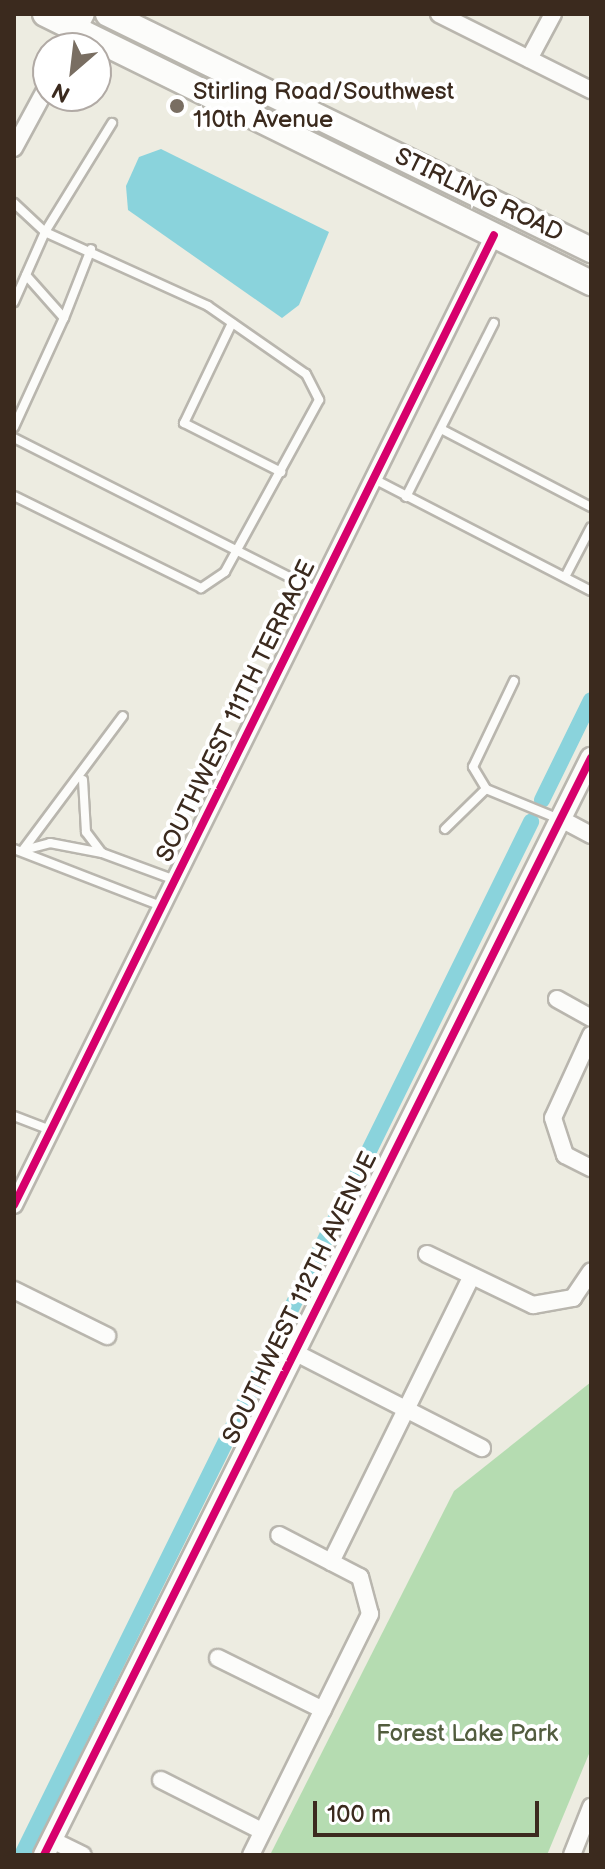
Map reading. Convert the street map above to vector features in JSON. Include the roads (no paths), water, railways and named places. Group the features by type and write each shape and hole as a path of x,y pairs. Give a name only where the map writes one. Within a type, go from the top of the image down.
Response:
{"main road":[{"name":"STIRLING ROAD","path":"45,14 591,283"},
{"name":"STIRLING ROAD","path":"108,14 591,250"}],"street":[{"path":"439,14 591,90"},
{"path":"529,59 553,14"},
{"path":"14,148 33,112"},
{"name":"SOUTHWEST 111TH TERRACE","path":"14,1205 494,235"},
{"name":"SOUTHWEST 112TH AVENUE","path":"48,1847 591,758"},
{"path":"561,819 591,835"},
{"path":"557,999 591,1018"},
{"path":"591,1035 553,1118 565,1155 591,1168"},
{"path":"427,1254 533,1305 573,1298 591,1271"},
{"path":"331,1562 471,1277"},
{"path":"14,1290 107,1336"},
{"path":"296,1353 482,1448"},
{"path":"251,1855 370,1614 370,1593 360,1577 279,1535"},
{"path":"218,1658 323,1710"},
{"path":"161,1780 262,1831"},
{"path":"572,1855 591,1807"},
{"path":"48,1847 83,1855"}],"lane":[{"path":"14,302 45,232 112,123"},
{"path":"14,203 45,232 91,249 232,323 316,383 319,400 225,572 201,588 14,496"},
{"path":"14,427 64,318 91,249"},
{"path":"26,275 64,318"},
{"path":"232,323 184,423 281,472"},
{"path":"406,497 494,323"},
{"path":"441,429 591,507"},
{"path":"14,438 317,591"},
{"path":"373,479 591,591"},
{"path":"565,577 591,527"},
{"path":"514,681 473,767 486,789 561,819"},
{"path":"19,850 84,778 123,716"},
{"path":"84,778 81,811 102,853"},
{"path":"445,829 486,789"},
{"path":"19,850 50,843 102,853 175,880"},
{"path":"19,850 162,906"},
{"path":"14,1116 51,1130"}],"water":[{"path":"161,149 329,232 299,305 282,318 128,210 126,186 139,157"}],"waterway":[{"path":"542,800 591,700"},
{"path":"22,1855 531,822"}],"place":[{"name":"Stirling Road/Southwest 110th Avenue","path":"177,106"}],"park label":[{"name":"Forest Lake Park","path":"467,1734"}]}
